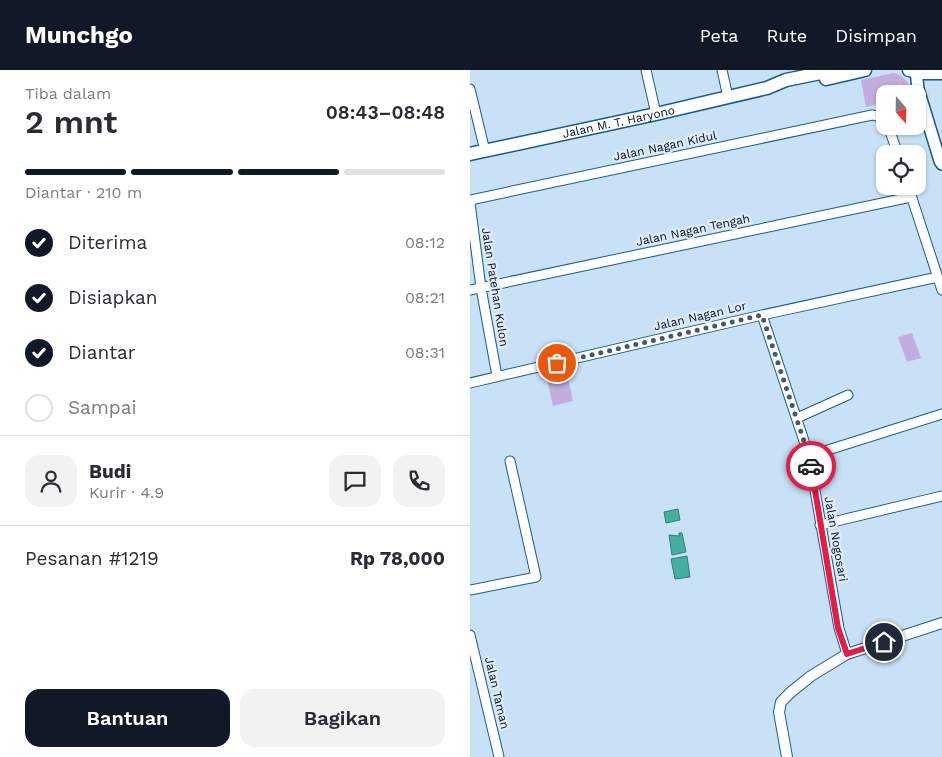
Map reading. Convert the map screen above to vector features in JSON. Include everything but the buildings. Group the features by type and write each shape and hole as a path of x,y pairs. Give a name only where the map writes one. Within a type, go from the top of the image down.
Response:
{"main road":[{"name":"Jalan M. T. Haryono","path":"767,88 785,75 835,70"},
{"name":"Jalan M. T. Haryono","path":"470,154 767,88 787,88 865,70"},
{"path":"918,71 942,72"},
{"path":"918,71 927,95 942,149"},
{"path":"918,71 918,89 942,164"}],"street":[{"path":"646,70 656,114"},
{"path":"722,70 728,97"},
{"path":"470,89 484,151"},
{"name":"Jalan Nagan Kidul","path":"470,202 876,116"},
{"path":"911,196 942,290"},
{"name":"Jalan Nagan Tengah","path":"470,290 911,196"},
{"name":"Jalan Patehan Kulon","path":"470,202 481,288 497,376"},
{"name":"Jalan Nagan Lor","path":"470,383 762,315 938,277"},
{"name":"Jalan Nogosari","path":"762,315 809,456 838,628 847,654"},
{"path":"797,418 848,395"},
{"path":"809,456 942,414"},
{"path":"470,590 536,577 510,461"},
{"path":"820,525 942,496"},
{"path":"787,757 779,718 781,702 789,694 803,682 847,654 942,623"},
{"name":"Jalan Taman","path":"470,635 499,757"}],"shaded area":[{"path":"894,73 901,76 909,85 876,85 876,104 866,107 861,80"},
{"path":"912,333 921,358 907,362 898,337"},
{"path":"566,369 573,401 553,406 546,374"},
{"path":"678,509 680,520 666,523 664,512"},
{"path":"679,533 682,533 686,552 672,555 669,535 679,536"},
{"path":"687,556 690,577 675,579 671,559"}],"way so far":[{"path":"557,363 762,315 811,466"}],"route":[{"path":"811,466 838,628 847,654 884,642"}]}
